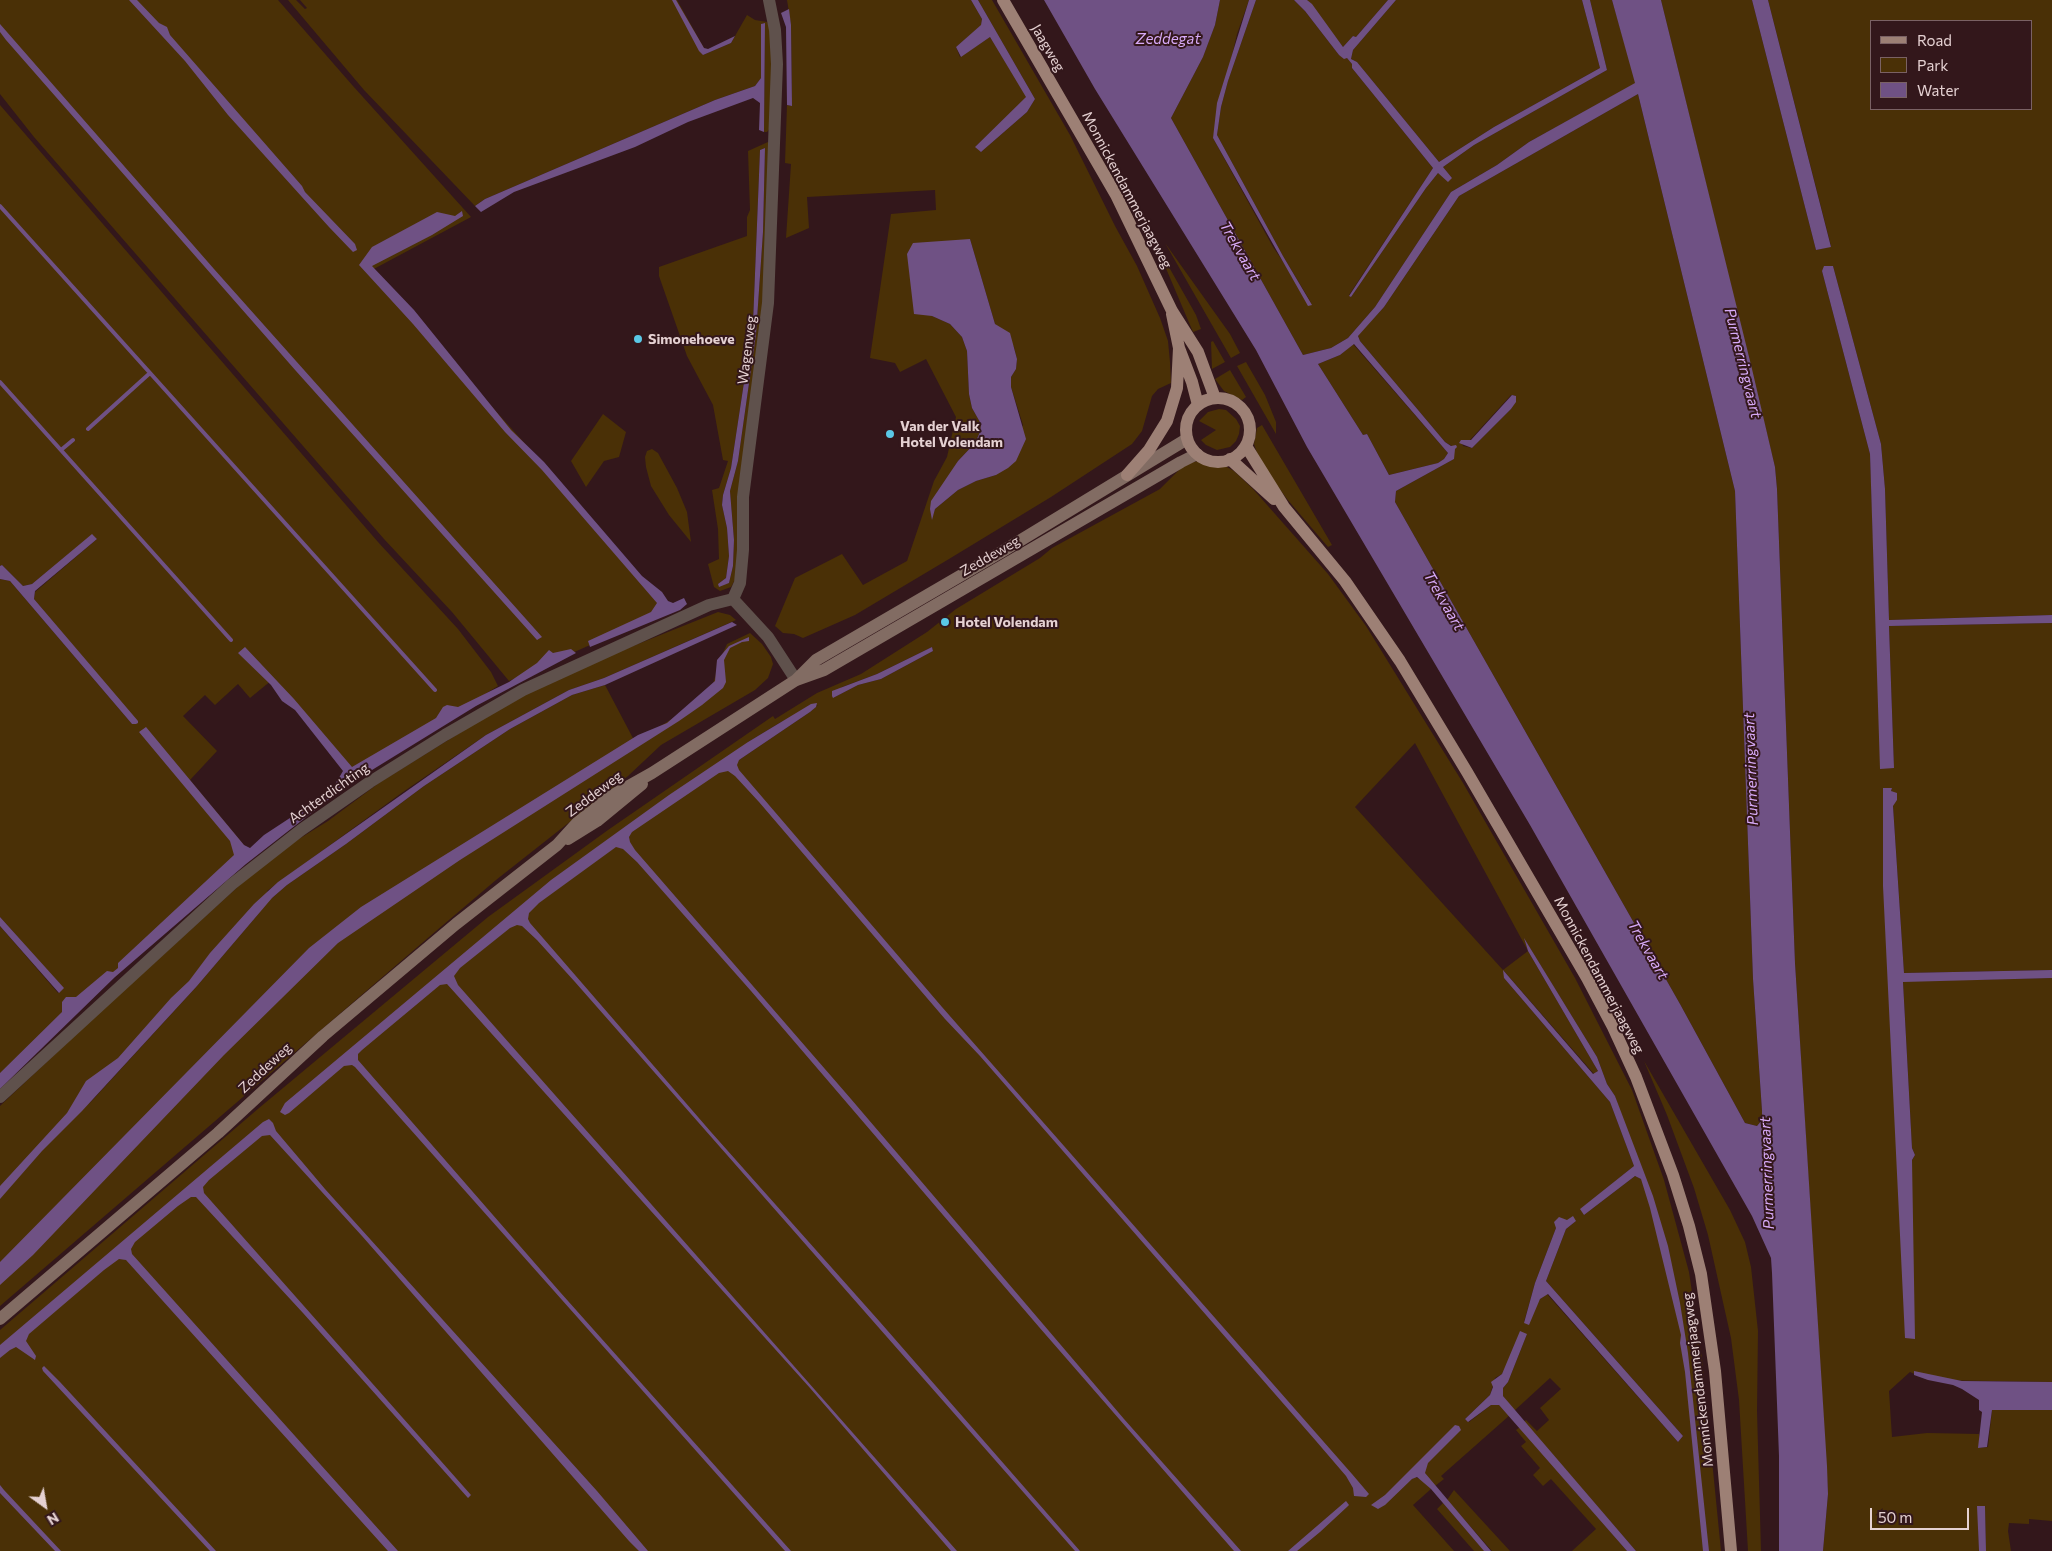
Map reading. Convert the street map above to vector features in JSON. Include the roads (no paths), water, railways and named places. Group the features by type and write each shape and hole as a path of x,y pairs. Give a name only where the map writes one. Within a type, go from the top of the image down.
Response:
{"main road":[{"name":"Jaagweg","path":"1003,0 1052,85"},
{"name":"Monnickendammerjaagweg","path":"1052,85 1116,195 1172,311 1198,352 1215,398"},
{"name":"Monnickendammerjaagweg","path":"1172,311 1179,348 1192,382 1198,405"},
{"path":"1127,475 1149,450 1167,421 1177,388 1179,348"},
{"path":"1215,398 1232,402 1244,411 1250,425 1246,446 1230,459 1217,462 1202,458 1187,439 1189,416 1198,405 1215,398"},
{"name":"Zeddeweg","path":"0,1319 218,1133 287,1067 361,1003 557,845 604,816 632,793 652,773 796,680 816,660 1035,532 1187,439"},
{"name":"Monnickendammerjaagweg","path":"1246,446 1284,507 1345,581 1400,661 1468,772 1587,978 1613,1027 1636,1078 1673,1175 1689,1226 1700,1274 1715,1371 1731,1551"},
{"name":"Zeddeweg","path":"796,680 824,670 1197,454"},
{"name":"Monnickendammerjaagweg","path":"1230,459 1284,507"}],"street":[{"name":"Wagenweg","path":"733,599 740,583 743,550 743,497 768,303 777,64 775,30 770,0"},
{"path":"733,599 768,637 796,680"},
{"name":"Achterdichting","path":"0,1098 232,884 301,830 370,782 445,735 523,690 709,605 733,599"}],"water":[{"path":"129,0 137,0 159,23 167,27 170,35 302,186 305,192 355,244 357,250 353,252 329,227 228,115 185,61"},
{"path":"672,0 676,0 704,48 708,49 735,36 731,43 703,55 699,51"},
{"path":"971,0 978,0 1035,99 1027,112 981,152 975,147 1026,97 990,37 961,57 956,47 981,25 982,19"},
{"path":"1044,0 1220,0 1215,25 1203,57 1171,118 1303,355 1331,348 1348,338 1375,307 1451,192 1497,165 1529,142 1635,83 1612,0 1661,0 1775,467 1795,963 1827,1466 1828,1494 1823,1551 1779,1551 1779,1456 1771,1258 1752,1216 1530,825 1307,447 1256,350 1095,89","holes":["1638,94 1735,491 1753,979 1762,1111 1762,1120 1757,1126 1745,1123 1680,1004 1395,502 1396,491 1454,459 1457,447 1445,442 1360,341 1358,336 1384,307 1459,196","1354,344 1448,453 1444,459 1438,463 1389,475 1367,434 1363,435 1318,364 1340,355"]},
{"path":"1249,0 1256,0 1228,81 1221,107 1217,135 1312,305 1308,306 1213,138 1217,103"},
{"path":"1294,0 1307,0 1312,4 1343,47 1353,36 1356,37 1388,0 1396,0 1353,50 1351,59 1357,62 1439,162 1494,127 1600,68 1582,0 1590,0 1607,70 1474,145 1443,167 1452,178 1448,182 1438,173 1351,297 1349,296 1433,168 1352,68 1352,64 1347,58 1344,59 1339,55 1305,11"},
{"path":"1752,0 1768,0 1831,247 1816,250"},
{"path":"789,9 791,25 792,106 787,105 786,27 781,13"},
{"path":"765,23 764,132 759,130 760,103 753,98 688,122 635,147 514,192 481,212 475,206 485,199 715,100 755,86 761,78 761,24"},
{"path":"0,24 214,269 542,637 537,640 296,371 6,40 0,32"},
{"path":"765,148 763,232 756,334 738,461 730,491 734,540 733,566 729,583 719,587 718,584 726,578 729,556 727,528 722,505 731,468 753,323 760,150"},
{"path":"462,211 463,216 432,235 372,266 414,310 511,430 544,462 642,576 662,592 668,601 673,603 684,598 687,604 680,610 590,647 588,641 651,612 657,603 542,470 505,432 413,324 359,265 372,247 437,212 455,216"},
{"path":"970,239 995,324 1010,333 1017,359 1016,369 1011,377 1011,387 1026,439 1016,461 1008,468 996,475 976,481 958,490 935,509 932,520 931,501 958,461 975,443 981,424 972,408 969,394 967,351 962,337 950,324 932,316 914,314 907,254 913,243"},
{"path":"1824,266 1833,266 1881,444 1885,489 1889,620 2052,615 2052,623 1889,626 1894,768 1880,769 1870,454 1822,271"},
{"path":"1512,395 1516,396 1516,402 1511,409 1472,448 1459,443 1461,440 1471,440"},
{"path":"92,534 97,539 35,591 34,599 138,721 136,724 132,724 10,581 0,579 0,566 2,565 23,586 32,584"},
{"path":"732,622 737,625 605,685 572,695 510,729 424,786 287,885 272,898 197,986 82,1111 42,1151 0,1199 0,1186 67,1113 86,1081 118,1058 171,998 189,981 210,953 254,904 278,882 486,735 569,690 604,678"},
{"path":"749,637 749,641 730,648 724,660 726,682 723,688 702,705 460,860 338,943 224,1055 33,1255 0,1285 0,1262 309,948 361,907 638,735 667,723 715,681 717,660 729,646"},
{"path":"245,647 294,699 352,767 436,718 443,707 447,705 458,707 509,682 537,663 549,650 553,653 571,649 576,653 476,706 346,786 246,864 115,977 0,1089 0,1073 62,1012 62,1002 66,997 76,997 107,971 113,972 118,968 118,963 234,855 230,841 139,732 146,727 244,845 250,848 264,835 331,791 343,771 295,710 282,701 271,685 238,653"},
{"path":"932,647 933,651 881,679 858,685 833,698 832,691 877,674"},
{"path":"817,703 816,707 810,712 739,760 737,765 739,770 942,1007 1352,1474 1369,1494 1366,1497 1354,1496 1353,1488 1346,1476 1316,1441 980,1056 945,1019 759,802 728,771 719,773 632,832 629,837 635,850 851,1099 1124,1419 1241,1551 1234,1551 751,991 637,862 623,849 616,847 539,903 529,913 528,919 530,923 711,1132 1080,1551 1075,1551 575,982 522,926 517,925 510,928 460,968 454,976 458,985 957,1551 951,1551 810,1388 447,984 440,985 362,1050 358,1054 358,1060 560,1292 791,1551 785,1551 355,1067 352,1065 344,1066 289,1113 285,1115 280,1112 285,1103 551,880 669,795 748,742 811,704"},
{"path":"1883,788 1892,788 1891,791 1897,793 1897,800 1893,806 1904,973 2052,970 2052,978 1903,982 1912,1148 1915,1155 1912,1160 1915,1339 1905,1338 1883,886"},
{"path":"0,917 64,988 59,993 0,926"},
{"path":"1524,938 1597,1057 1607,1084 1615,1096 1653,1196 1668,1246 1688,1353 1709,1551 1703,1551 1685,1372 1680,1343 1681,1335 1650,1208 1641,1179 1635,1176 1584,1215 1580,1209 1634,1166 1610,1102 1504,978 1503,970 1593,1074 1598,1071 1528,951"},
{"path":"269,1119 276,1131 325,1189 597,1491 648,1551 639,1551 629,1541 362,1236 270,1135 262,1136 209,1180 203,1187 204,1193 471,1495 468,1498 303,1313 196,1197 191,1197 178,1206 135,1242 131,1249 132,1254 398,1551 388,1551 126,1260 119,1259 104,1270 29,1334 26,1341 36,1356 35,1360 16,1347 0,1358 0,1345 263,1122"},
{"path":"1573,1216 1576,1221 1566,1229 1546,1281 1683,1436 1678,1442 1548,1294 1540,1299 1529,1325 1524,1323 1535,1283 1556,1228 1554,1222 1559,1217 1567,1220"},
{"path":"1520,1331 1527,1334 1508,1382 1503,1388 1503,1396 1636,1551 1627,1551 1499,1405 1491,1405 1468,1422 1465,1419 1490,1395 1493,1387 1491,1382 1502,1374"},
{"path":"44,1366 216,1551 210,1551 43,1371 42,1368"},
{"path":"1914,1371 1962,1381 2052,1382 2052,1410 1992,1410 1987,1447 1978,1448 1982,1412 1979,1410 1979,1400 1953,1385 1914,1375"},
{"path":"1455,1425 1459,1426 1461,1430 1428,1463 1425,1473 1491,1551 1484,1551 1431,1489 1417,1477 1412,1479 1385,1505 1378,1509 1371,1505 1385,1495"},
{"path":"0,1485 61,1551 55,1551 0,1493"},
{"path":"1346,1501 1349,1505 1320,1532 1297,1551 1288,1551"},
{"path":"1977,1506 1985,1506 1986,1551 1979,1551"}],"waterway":[{"path":"0,206 435,690"},
{"path":"88,429 150,373"},
{"path":"0,382 231,640"},
{"path":"61,450 73,440"}],"place":[{"name":"Simonehoeve","path":"638,339"},
{"name":"Van der Valk Hotel Volendam","path":"890,434"},
{"name":"Hotel Volendam","path":"945,622"}],"water label":[{"name":"Zeddegat","path":"1168,39"},
{"name":"Trekvaart","path":"1240,251"},
{"name":"Purmerringvaart","path":"1743,363"},
{"name":"Trekvaart","path":"1444,601"},
{"name":"Purmerringvaart","path":"1751,769"},
{"name":"Trekvaart","path":"1648,950"},
{"name":"Purmerringvaart","path":"1767,1173"}]}
